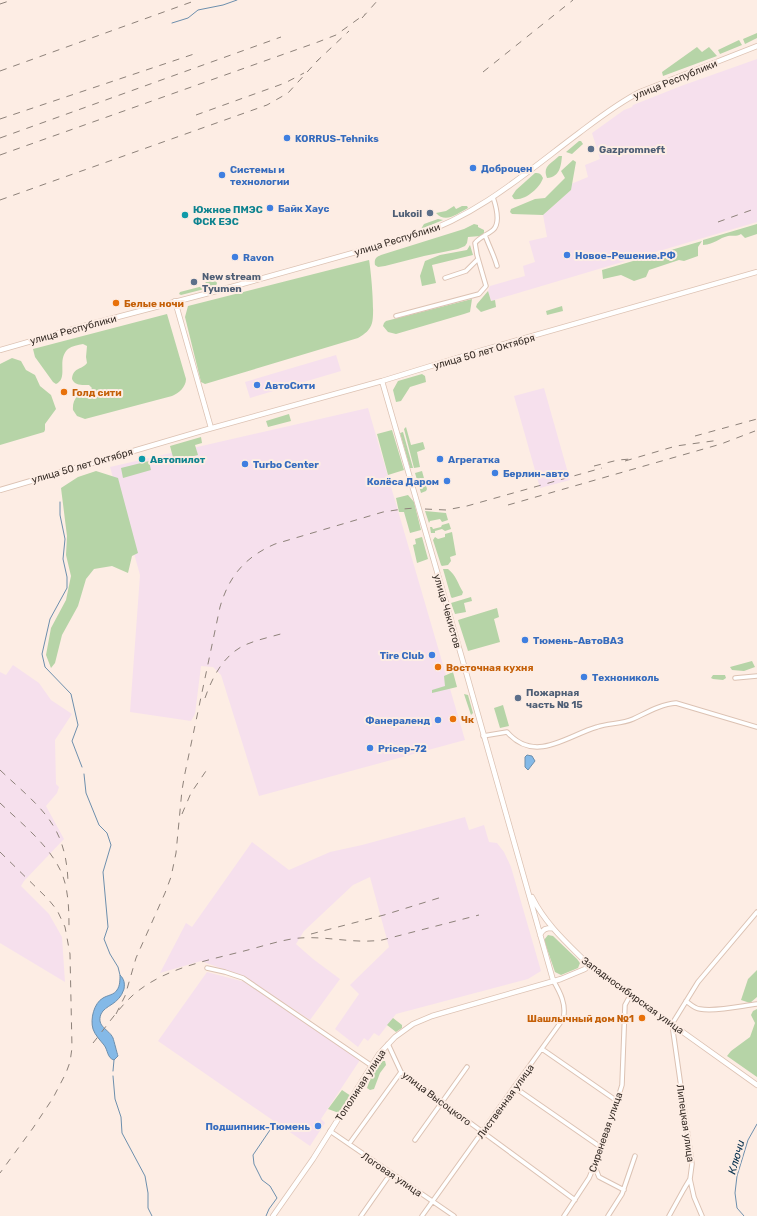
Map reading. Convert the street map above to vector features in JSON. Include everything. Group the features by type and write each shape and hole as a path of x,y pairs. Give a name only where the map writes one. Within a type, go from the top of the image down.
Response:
{"main road":[{"name":"улица Республики","path":"0,350 423,233 456,220 494,197 582,130 627,99 640,92 757,46"},
{"name":"улица 50 лет Октября","path":"0,490 757,272"},
{"path":"175,301 211,428"},
{"name":"улица Чекистов","path":"382,381 527,887"},
{"path":"527,887 553,980"},
{"name":"Западносибирская улица","path":"527,887 534,901 552,928 590,965 757,1085"},
{"path":"540,935 542,931 547,928 552,928"},
{"name":"Тополиная улица","path":"273,1216 372,1066 395,1037 413,1024 432,1016 553,980 561,979 585,969 590,965"}],"street":[{"path":"396,316 480,294 486,286 475,248 475,243 478,239 493,231 497,225 494,197"},
{"path":"485,235 497,266"},
{"path":"445,278 466,271 478,259"},
{"path":"735,678 757,676"},
{"path":"484,736 507,732 513,739 528,746 550,746 597,726 630,721 668,704 676,703 757,727"},
{"path":"672,1024 686,1001 711,966 757,912"},
{"path":"207,968 243,978 372,1066"},
{"name":"Лиственная улица","path":"422,1216 563,1019 565,1011 560,993 553,980"},
{"name":"Сиреневая улица","path":"564,1216 589,1178 595,1166 617,1101 622,1084 625,1005 631,994"},
{"path":"686,1001 698,1009 712,1010 739,1007 745,1004 757,1004"},
{"name":"Липецкая улица","path":"669,1216 690,1179 692,1164 672,1024"},
{"name":"улица Высоцкого","path":"388,1044 401,1072 575,1200"},
{"path":"542,1049 617,1101"},
{"path":"415,1140 467,1068"},
{"path":"349,1144 401,1072"},
{"path":"514,1087 602,1148"},
{"name":"Логовая улица","path":"330,1131 454,1216"},
{"path":"614,1216 609,1215 624,1190 635,1156"},
{"path":"595,1166 598,1177 624,1190"},
{"path":"361,1216 391,1173"},
{"path":"690,1179 694,1197 702,1216"}],"shaded area":[{"path":"757,59 757,222 491,301 488,291 490,286 525,276 523,266 535,262 529,241 547,237 543,215 571,190 571,184 588,177 585,165 600,159 592,133 633,105"},
{"path":"336,355 341,371 250,398 245,382"},
{"path":"544,388 570,480 540,488 514,396"},
{"path":"368,408 465,740 259,796 221,675 213,667 201,666 195,714 191,721 130,712 140,575 110,467"},
{"path":"13,665 39,683 51,700 72,714 55,740 56,784 59,787 57,793 46,806 64,839 21,886 49,914 62,937 65,982 0,943 0,672 6,675"},
{"path":"465,817 469,830 484,825 489,842 497,843 504,852 511,867 541,971 528,979 396,1014 379,1036 374,1033 368,1041 364,1038 358,1047 335,1029 359,994 350,985 389,947 370,877 353,885 304,931 296,944 340,979 310,1020 245,977 201,961 160,973 186,923 192,927 252,842 289,870 330,852 362,845"},
{"path":"207,972 245,982 360,1060 321,1119 325,1123 310,1146 158,1041"}],"green space":[{"path":"757,33 757,38 745,44 743,39"},
{"path":"739,40 742,45 720,54 718,50"},
{"path":"697,47 702,52 709,47 717,56 663,76 662,72"},
{"path":"579,141 583,144 572,154 566,152"},
{"path":"559,156 562,156 559,170 555,176 547,178 547,168"},
{"path":"573,160 576,162 571,190 543,215 512,214 510,212 511,209 535,199 545,198 565,178 561,171"},
{"path":"535,173 540,174 543,178 539,186 527,196 514,199 512,196 516,190"},
{"path":"454,206 456,209 462,206 467,206 468,208 448,218 444,218 436,213 446,211"},
{"path":"438,219 443,220 421,229 424,224"},
{"path":"474,224 478,225 478,227 484,230 484,234 480,236 468,237 465,246 458,249 385,266 378,267 375,265 376,258 381,255 464,229"},
{"path":"757,224 757,234 745,238 741,234 736,236 728,236 703,245 703,240"},
{"path":"702,241 698,247 698,256 684,261 679,260 649,270 646,277 634,281 621,275 603,279 602,270"},
{"path":"470,245 473,255 432,265 436,283 422,286 420,276 425,261 440,255 467,250"},
{"path":"369,260 373,318 370,328 363,335 358,338 205,384 201,382 185,317 188,306"},
{"path":"215,280 217,283 216,286 181,295 179,294 180,292 203,286 206,282"},
{"path":"488,291 491,301 495,300 496,307 481,312 476,307 477,304"},
{"path":"472,299 470,312 464,314 396,334 388,332 383,326 386,321"},
{"path":"562,306 563,311 547,315 546,311"},
{"path":"167,314 186,379 185,385 182,389 172,396 85,419 77,416 73,410 73,406 75,399 79,395 89,392 92,388 89,385 77,384 72,379 74,372 87,363 87,346 83,344 73,346 68,349 63,358 62,378 56,384 35,357 33,349"},
{"path":"12,358 21,361 26,370 35,375 40,386 51,395 56,409 45,424 44,432 0,445 0,364"},
{"path":"422,374 425,376 426,382 410,387 401,401 396,402 393,390 398,381"},
{"path":"289,414 291,421 268,427 266,421"},
{"path":"406,427 411,445 423,442 425,449 417,452 420,467 414,468 404,429"},
{"path":"392,430 404,470 388,475 377,434"},
{"path":"403,432 413,468 410,468 400,433"},
{"path":"201,437 202,443 195,445 198,455 174,461 170,446"},
{"path":"149,461 151,470 123,478 121,468"},
{"path":"96,471 118,478 138,553 132,556 128,573 112,566 94,569 86,579 78,606 62,635 55,663 51,668 46,655 51,628 66,600 71,576 66,555 67,536 61,488 78,477"},
{"path":"422,471 427,489 421,493 415,473"},
{"path":"408,495 414,502 421,530 410,533 404,512 399,512 396,498"},
{"path":"425,511 446,513 448,520 442,522 440,519 430,521 429,523"},
{"path":"449,523 451,529 445,531 442,529 435,531 435,533 431,533 430,527 433,529"},
{"path":"452,532 456,555 450,557 451,561 448,565 442,566 433,540 435,537 438,539 445,537 445,534"},
{"path":"422,537 428,559 417,563 413,545 416,544 415,539"},
{"path":"443,569 448,569 453,574 463,592 462,595 451,597"},
{"path":"471,597 472,601 464,603 466,612 455,614 451,603"},
{"path":"497,608 499,617 494,619 500,642 468,651 458,620"},
{"path":"752,661 755,667 744,671 732,670 730,667"},
{"path":"453,672 457,687 432,693 432,690 445,686 444,676"},
{"path":"713,675 725,675 726,678 723,680 713,679 711,678"},
{"path":"464,694 468,695 473,713 471,715"},
{"path":"503,705 509,726 500,728 494,708"},
{"path":"548,935 553,936 577,959 580,963 578,968 561,975 555,972 544,940"},
{"path":"757,970 757,997 750,1003 741,1000 748,979"},
{"path":"757,1009 757,1077 727,1056 731,1051 750,1037 755,1023 751,1015 753,1011"},
{"path":"393,1018 402,1025 402,1028 396,1032 387,1025"},
{"path":"381,1061 385,1061 386,1065 380,1073 374,1089 370,1090 367,1088 371,1077"},
{"path":"342,1090 351,1096 339,1113 328,1109"}],"water":[{"path":"527,755 532,756 535,761 528,770 525,767 525,757"},
{"path":"120,975 124,983 122,994 116,1002 103,1011 100,1018 100,1022 113,1038 118,1056 114,1060 110,1058 105,1047 95,1033 92,1021 95,1007 100,1000 116,992 120,983"}],"waterway":[{"path":"172,23 188,18 198,10 223,5 237,0"},
{"path":"60,502 60,515 65,539 63,559 67,577 67,588 50,619 42,654 45,667 71,694 78,725 72,741 82,767"},
{"path":"84,774 86,793 99,825 107,833 111,845 103,872 108,927 104,939 110,954 118,967 120,975"},
{"path":"113,1071 114,1060"},
{"path":"113,1076 115,1099 121,1117 122,1133 145,1176 148,1193 148,1208 152,1216"},
{"name":"Ключи","path":"744,1216 737,1208 735,1193 737,1176 748,1140 757,1124"},
{"path":"266,1216 277,1198 270,1186 262,1180 254,1164 253,1155 270,1130"}],"railway":[{"path":"0,4 12,0"},
{"path":"0,71 197,0"},
{"path":"362,18 378,0"},
{"path":"483,72 573,0"},
{"path":"0,155 318,42 336,35 365,14"},
{"path":"316,62 349,31"},
{"path":"0,138 281,37"},
{"path":"0,119 197,53"},
{"path":"0,200 267,105 288,93 319,59"},
{"path":"196,115 285,83 304,73"},
{"path":"718,222 757,208"},
{"path":"695,436 757,419"},
{"path":"508,505 721,444 755,431"},
{"path":"625,461 676,446 720,440"},
{"path":"594,466 618,460 631,459"},
{"path":"425,509 446,510 467,506 602,468"},
{"path":"116,1014 125,996 136,958 171,877 176,853 185,773 220,607 233,577 247,561 264,549 275,544 383,512 415,508"},
{"path":"205,698 219,668 236,650 253,642 284,633"},
{"path":"182,814 191,793 208,768"},
{"path":"0,770 38,806 56,830 62,845 66,862 68,882"},
{"path":"0,803 47,849 61,871 67,895 69,932"},
{"path":"0,852 48,899 57,910 65,927 70,954 72,1048 70,1062 66,1073 53,1098 0,1173"},
{"path":"311,934 384,915 442,897"},
{"path":"93,1043 116,1013 132,996 157,979 185,967 214,958 287,940 300,938 361,941 382,940 479,915"}],"place":[{"name":"KORRUS-Tehniks","path":"287,138"},
{"name":"Gazpromneft","path":"591,149"},
{"name":"Доброцен","path":"473,168"},
{"name":"Системы и технологии","path":"222,175"},
{"name":"Байк Хаус","path":"270,208"},
{"name":"Lukoil","path":"430,213"},
{"name":"Южное ПМЭС ФСК ЕЭС","path":"185,215"},
{"name":"Новое-Решение.РФ","path":"567,255"},
{"name":"Ravon","path":"235,257"},
{"name":"New stream Tyumen","path":"194,282"},
{"name":"Белые ночи","path":"116,303"},
{"name":"АвтоСити","path":"257,385"},
{"name":"Голд сити","path":"64,392"},
{"name":"Автопилот","path":"142,459"},
{"name":"Агрегатка","path":"440,459"},
{"name":"Turbo Center","path":"245,464"},
{"name":"Берлин-авто","path":"495,473"},
{"name":"Колёса Даром","path":"447,481"},
{"name":"Тюмень-АвтоВАЗ","path":"525,640"},
{"name":"Tire Club","path":"432,655"},
{"name":"Восточная кухня","path":"438,667"},
{"name":"Технониколь","path":"584,677"},
{"name":"Пожарная часть № 15","path":"518,698"},
{"name":"Чк","path":"453,719"},
{"name":"Фанераленд","path":"438,720"},
{"name":"Pricep-72","path":"370,748"},
{"name":"Шашлычный дом №1","path":"642,1018"},
{"name":"Подшипник-Тюмень","path":"318,1126"}]}
